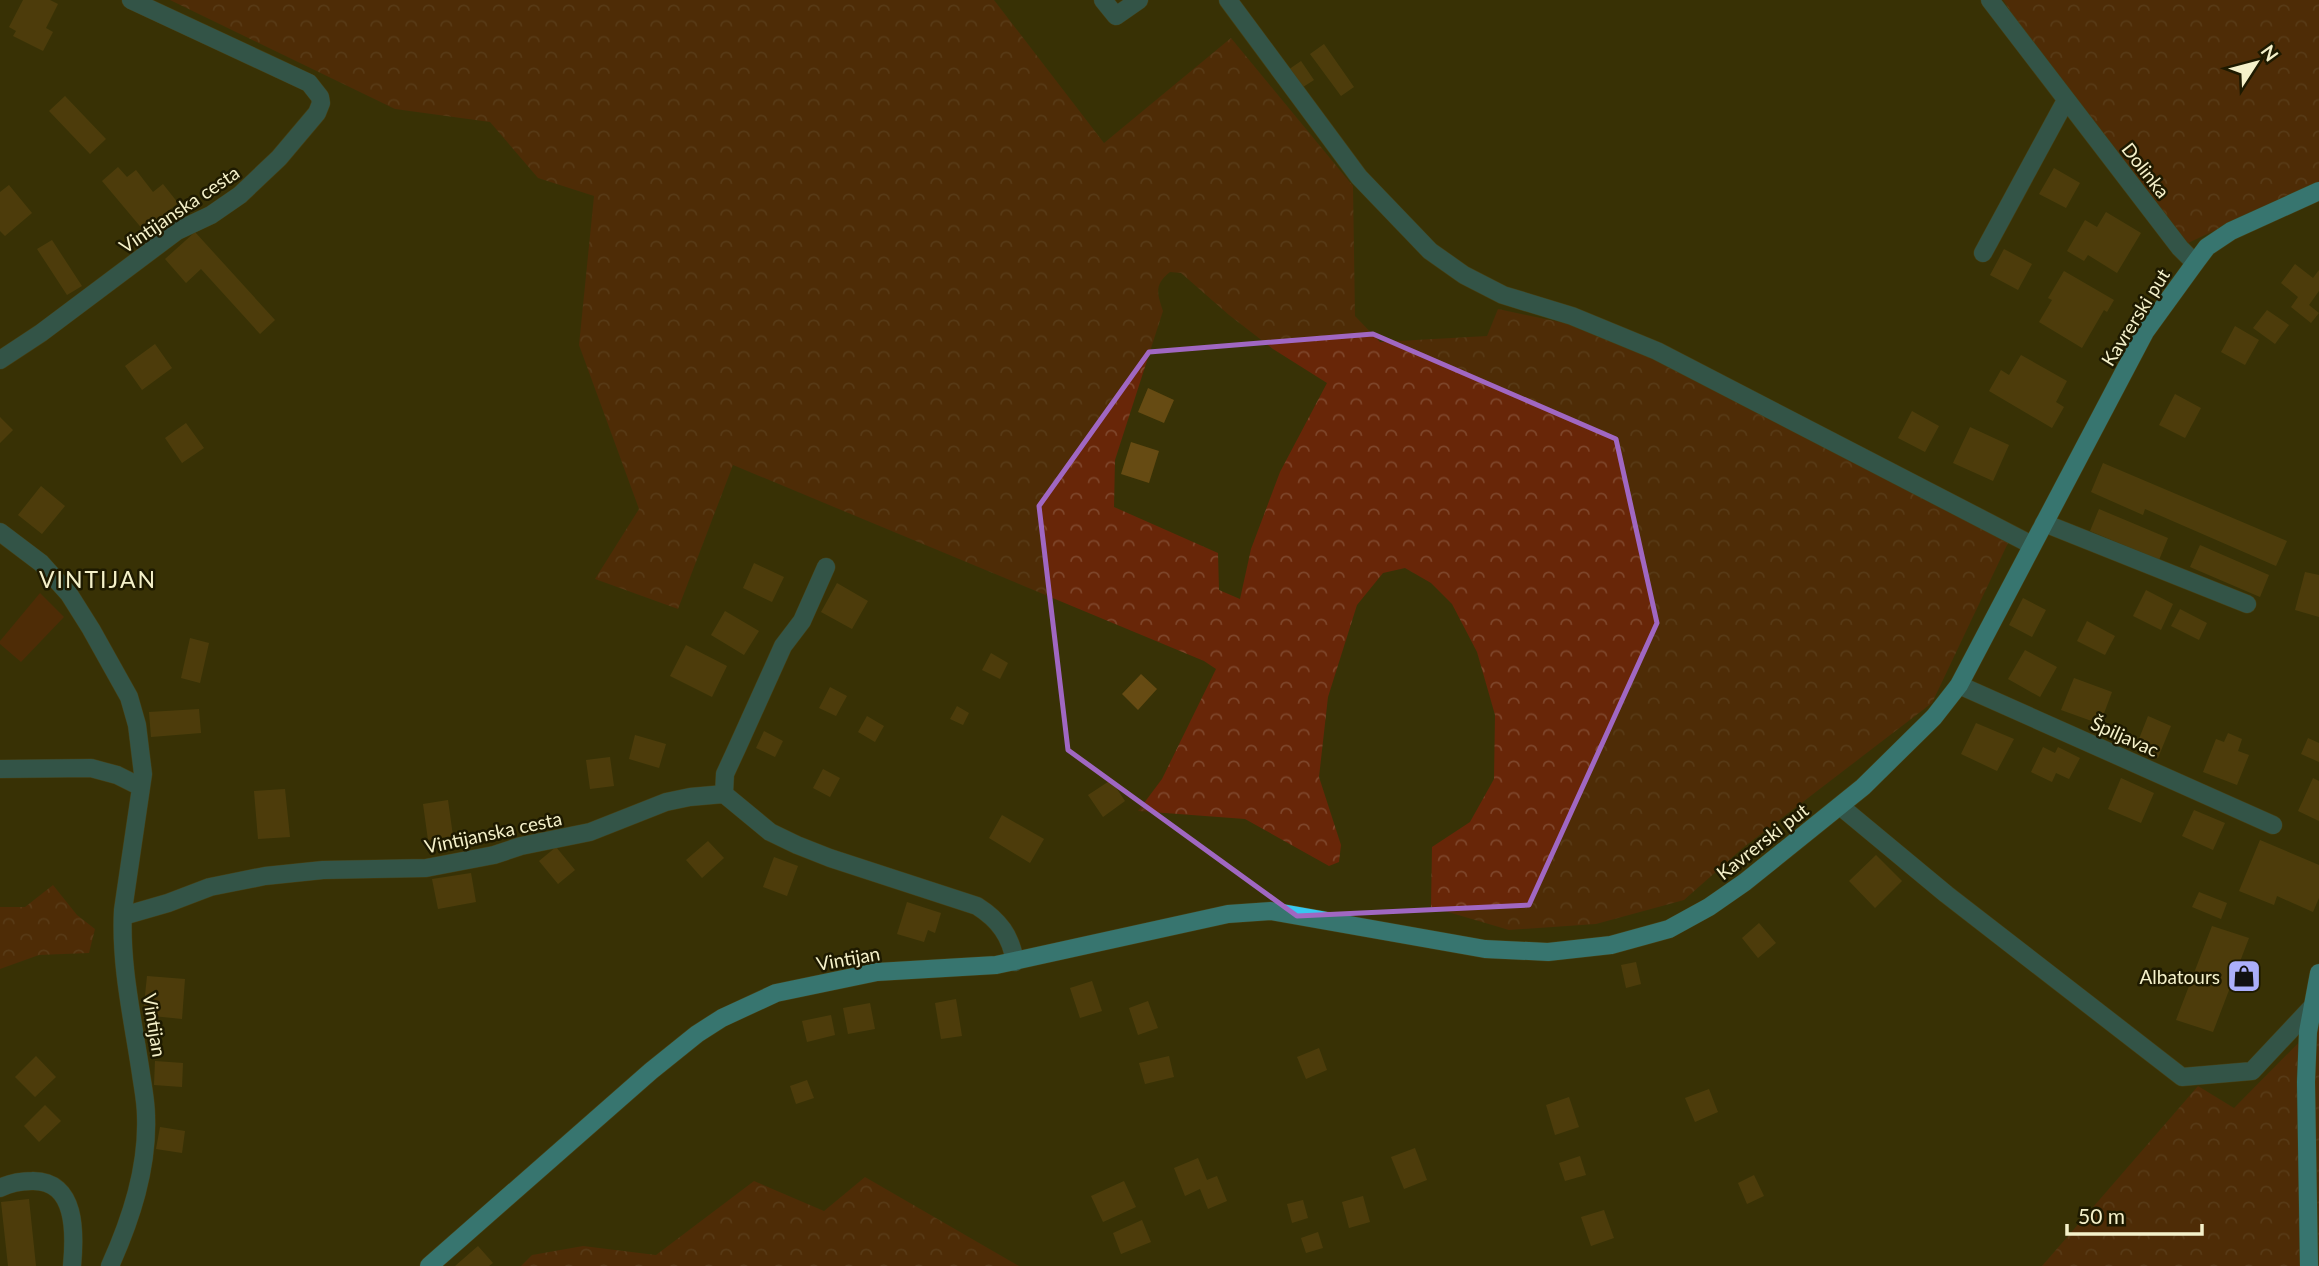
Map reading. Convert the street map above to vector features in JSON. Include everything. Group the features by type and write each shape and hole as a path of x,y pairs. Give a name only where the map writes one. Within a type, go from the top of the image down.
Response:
{"main road":[{"name":"Kavrerski put","path":"1364,928 1485,948 1548,952 1611,945 1669,929 1709,907 1755,874 1863,787 1934,717 1959,685 2145,332 2207,247 2231,231 2319,191"},
{"name":"Vintijan","path":"429,1266 651,1071 722,1018 776,993 877,972 1015,962 1228,914 1270,911 1364,928"},
{"path":"2309,1266 2306,1082 2308,1032 2319,973"}],"street":[{"name":"Vintijanska cesta","path":"0,360 41,333 177,232 211,215 240,195 279,158 320,108 320,97 309,83 131,0"},
{"path":"1103,0 1116,16 1139,0"},
{"path":"1228,0 1359,177 1430,251 1464,275 1503,295 1572,316 1657,351 2032,545"},
{"name":"Dolinka","path":"1990,0 2180,248 2195,262"},
{"path":"1983,253 2066,100"},
{"path":"2044,523 2246,604"},
{"name":"Vintijan","path":"0,531 41,563 69,594 129,697 142,754 143,774 122,932 146,1126 140,1183 110,1266"},
{"path":"826,567 802,621 783,646 725,774 724,793 769,832 797,845 977,906 1008,935 1015,962"},
{"name":"Špiljavac","path":"1959,685 2273,825"},
{"path":"0,769 91,768 117,775 141,787"},
{"name":"Vintijanska cesta","path":"123,916 210,887 265,876 323,870 426,868 494,855 521,846 579,835 666,802 724,793"},
{"path":"1840,806 1946,894 2182,1077 2252,1070 2313,1006"},
{"path":"0,1188 27,1181 39,1181 55,1186 63,1195 71,1215 72,1266"}],"highlighted area":[{"path":"1373,334 1616,439 1657,623 1529,905 1297,916 1068,750 1039,506 1149,352"}],"green space":[{"path":"170,0 994,0 1104,143 1231,38 1353,186 1355,316 1380,342 1487,336 1498,309 1593,329 1806,434 2008,543 1932,703 1744,847 1684,900 1596,924 1509,930 1431,907 1432,847 1470,822 1494,779 1495,715 1477,652 1452,604 1431,583 1405,568 1383,573 1357,605 1328,697 1319,777 1341,845 1339,862 1329,866 1245,819 1138,811 1162,779 1216,669 1204,661 733,465 678,609 595,579 639,509 579,345 594,196 538,178 490,122 395,109","holes":["1170,272 1181,273 1273,349 1327,383 1280,472 1251,549 1240,599 1219,590 1218,553 1114,507 1115,460 1163,311 1158,294 1159,285"]},
{"path":"2003,0 2319,0 2319,182 2188,243"},
{"path":"40,593 64,617 21,662 0,644 0,641"},
{"path":"53,885 77,915 95,929 89,953 39,955 0,969 0,907 25,907"},
{"path":"2319,1022 2319,1266 2042,1266 2198,1086 2234,1108"},
{"path":"865,1177 1019,1266 521,1266 532,1255 583,1246 656,1255 754,1181 824,1211"}],"building":[{"path":"23,0 50,0 58,4 46,28 53,32 43,51 13,36 16,31 9,27"},
{"path":"1324,44 1354,87 1341,96 1310,54"},
{"path":"1301,61 1314,80 1300,89 1288,70"},
{"path":"65,96 106,139 90,154 49,111"},
{"path":"118,167 127,177 136,170 153,192 163,184 178,203 144,231 102,181"},
{"path":"2054,168 2080,183 2066,208 2039,194"},
{"path":"9,185 32,213 5,236 0,231 0,192"},
{"path":"2106,212 2141,233 2117,273 2088,255 2084,261 2067,251 2085,220 2097,227"},
{"path":"195,232 275,320 260,334 201,269 186,283 165,259"},
{"path":"52,240 82,286 67,295 37,249"},
{"path":"2004,249 2032,264 2018,290 1990,275"},
{"path":"2295,264 2313,278 2319,270 2319,291 2309,305 2319,313 2311,323 2291,307 2298,297 2281,283"},
{"path":"2064,271 2114,300 2107,312 2104,310 2082,348 2039,322 2052,300 2048,298"},
{"path":"2267,310 2289,325 2275,344 2253,328"},
{"path":"2235,326 2259,340 2245,365 2221,352"},
{"path":"155,344 172,368 142,390 125,366"},
{"path":"2021,355 2067,381 2056,402 2064,407 2052,428 1989,391 2001,370 2009,375"},
{"path":"1148,388 1174,400 1164,423 1138,412"},
{"path":"2175,394 2201,408 2185,438 2159,425"},
{"path":"1912,411 1939,426 1925,452 1898,438"},
{"path":"0,417 13,430 0,443"},
{"path":"186,423 204,448 182,463 165,438"},
{"path":"1970,427 2009,445 1993,481 1953,463"},
{"path":"1131,442 1159,451 1149,483 1121,474"},
{"path":"2103,463 2287,541 2276,566 2145,509 2143,515 2091,492"},
{"path":"41,486 65,506 42,534 18,515"},
{"path":"2099,509 2168,538 2159,560 2090,531"},
{"path":"2200,545 2269,575 2260,597 2190,567"},
{"path":"754,563 784,577 772,602 743,588"},
{"path":"2305,572 2319,575 2319,617 2295,610"},
{"path":"837,583 868,601 852,629 821,612"},
{"path":"2146,590 2173,604 2161,630 2133,616"},
{"path":"2023,598 2046,610 2032,637 2009,625"},
{"path":"2180,609 2207,623 2199,640 2171,626"},
{"path":"725,611 759,631 744,655 711,635"},
{"path":"2087,621 2115,636 2105,655 2077,641"},
{"path":"190,638 209,643 200,683 181,678"},
{"path":"686,645 727,666 712,697 670,676"},
{"path":"2025,650 2057,667 2040,697 2008,679"},
{"path":"991,653 1008,663 1000,679 982,670"},
{"path":"1141,674 1157,689 1138,710 1122,694"},
{"path":"2074,678 2112,692 2100,724 2061,710"},
{"path":"830,687 847,696 836,716 819,708"},
{"path":"957,706 969,713 963,725 950,719"},
{"path":"199,709 201,733 151,737 149,712"},
{"path":"867,716 884,726 875,742 858,732"},
{"path":"2148,716 2171,726 2158,758 2135,749"},
{"path":"1976,723 2014,739 1997,771 1961,754"},
{"path":"764,731 783,741 775,757 756,748"},
{"path":"2228,733 2242,739 2238,751 2249,755 2237,785 2203,772 2216,739 2224,742"},
{"path":"635,735 666,744 659,768 629,759"},
{"path":"2308,738 2319,743 2319,762 2301,754"},
{"path":"2043,747 2055,753 2058,747 2080,758 2069,779 2056,773 2052,782 2031,772"},
{"path":"610,757 614,786 590,789 586,760"},
{"path":"823,769 840,778 830,797 813,788"},
{"path":"2121,778 2154,793 2141,823 2108,809"},
{"path":"2313,778 2319,781 2319,821 2298,811"},
{"path":"1111,780 1125,801 1103,817 1088,795"},
{"path":"285,789 290,837 258,839 254,791"},
{"path":"448,800 453,836 428,840 423,804"},
{"path":"2194,810 2225,823 2213,850 2182,836"},
{"path":"1002,815 1044,839 1030,863 989,838"},
{"path":"2260,840 2319,865 2319,898 2313,912 2277,896 2274,905 2239,891"},
{"path":"708,841 724,858 702,878 686,860"},
{"path":"556,847 575,870 558,884 539,861"},
{"path":"1876,855 1902,881 1875,908 1849,881"},
{"path":"774,857 798,866 787,896 763,887"},
{"path":"471,873 476,902 438,909 432,879"},
{"path":"2199,892 2227,903 2221,919 2192,907"},
{"path":"907,902 941,913 935,933 928,930 924,942 897,934"},
{"path":"1759,923 1776,943 1758,958 1742,938"},
{"path":"2212,926 2249,938 2213,1032 2176,1020"},
{"path":"1636,962 1641,984 1626,988 1621,965"},
{"path":"147,976 185,979 182,1019 143,1015"},
{"path":"1092,981 1102,1011 1080,1018 1070,988"},
{"path":"956,999 962,1036 941,1039 935,1003"},
{"path":"1148,1001 1158,1028 1138,1035 1129,1008"},
{"path":"870,1003 875,1029 848,1034 843,1008"},
{"path":"831,1015 835,1035 807,1042 802,1021"},
{"path":"1319,1048 1327,1070 1306,1079 1297,1057"},
{"path":"36,1056 56,1077 35,1097 15,1077"},
{"path":"1169,1056 1174,1077 1145,1084 1139,1063"},
{"path":"155,1061 183,1063 182,1087 154,1085"},
{"path":"807,1080 814,1098 796,1104 790,1086"},
{"path":"1709,1089 1718,1112 1695,1122 1685,1098"},
{"path":"1569,1097 1579,1127 1555,1135 1546,1105"},
{"path":"45,1105 61,1121 39,1142 24,1126"},
{"path":"160,1127 185,1131 182,1153 156,1149"},
{"path":"1415,1148 1427,1180 1404,1189 1391,1157"},
{"path":"1580,1156 1586,1175 1565,1181 1559,1163"},
{"path":"1198,1158 1207,1180 1217,1176 1227,1201 1208,1209 1200,1189 1185,1196 1174,1168"},
{"path":"1754,1175 1764,1196 1747,1204 1738,1183"},
{"path":"1124,1181 1136,1207 1103,1222 1091,1196"},
{"path":"1363,1196 1370,1222 1349,1228 1342,1202"},
{"path":"29,1199 36,1266 8,1266 1,1202"},
{"path":"1303,1200 1308,1218 1292,1223 1287,1204"},
{"path":"1604,1210 1614,1238 1591,1246 1581,1217"},
{"path":"1142,1220 1151,1242 1121,1254 1113,1233"},
{"path":"1318,1232 1323,1248 1306,1253 1301,1238"},
{"path":"478,1246 493,1263 489,1266 455,1266"}],"place":[{"name":"Albatours","path":"2244,976"}],"district":[{"name":"VINTIJAN","path":"98,579"}]}
